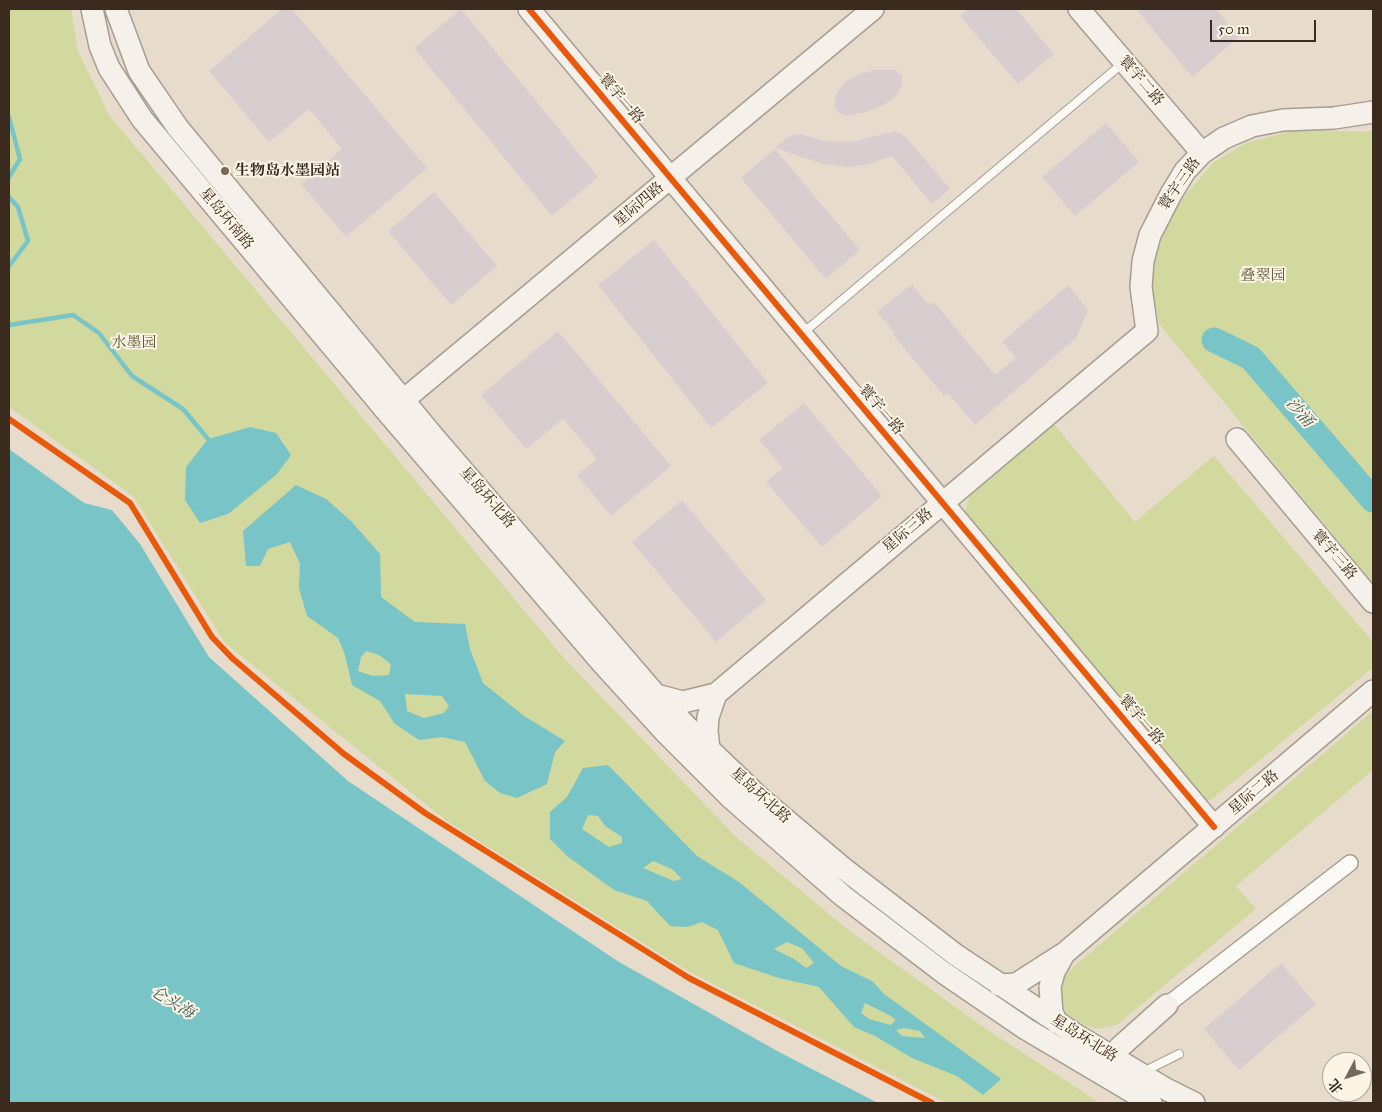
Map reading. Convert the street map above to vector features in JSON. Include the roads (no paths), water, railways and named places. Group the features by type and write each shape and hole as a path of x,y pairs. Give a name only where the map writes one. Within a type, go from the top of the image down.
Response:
{"street":[{"name":"星岛环南路","path":"92,9 100,46 109,68 142,119 396,407"},
{"name":"星岛环南路","path":"116,9 139,71 178,128 396,407"},
{"name":"寰宇一路","path":"529,9 1214,827"},
{"name":"星际四路","path":"396,407 873,9"},
{"name":"寰宇二路","path":"1079,9 1202,153"},
{"name":"寰宇三路","path":"1147,331 1141,287 1143,261 1150,235 1171,194 1186,171 1202,153 1224,138 1252,126 1283,120 1334,118 1373,112"},
{"name":"星际三路","path":"656,695 683,702 716,694 1147,331"},
{"name":"星岛环北路","path":"396,407 656,695 760,798 843,868 918,927 999,985 1057,1023 1121,1074 1151,1103"},
{"name":"星岛环北路","path":"396,407 602,663 664,731 731,798 843,896 944,973 1026,1030 1121,1074 1194,1103"},
{"name":"寰宇三路","path":"1237,439 1373,602"},
{"name":"星际二路","path":"999,985 1010,986 1020,982 1066,952 1373,691"},
{"path":"709,749 708,717 716,694"},
{"path":"1121,1074 1125,1041 1167,1005 1350,863"},
{"name":"星际二路","path":"1057,1023 1052,1012 1050,987 1054,972 1066,952"}],"lane":[{"path":"802,335 1124,62"},
{"path":"1121,1074 1179,1054"}],"water":[{"path":"250,427 276,433 291,455 277,474 228,514 200,523 185,500 186,467 208,439"},
{"name":"仑头海","path":"9,449 84,503 112,510 140,544 209,657 348,781 619,962 779,1052 878,1103 9,1103"},
{"path":"296,485 326,499 351,521 380,554 381,597 415,622 465,624 470,649 483,683 524,716 565,741 555,752 547,784 517,798 500,793 485,781 465,742 442,737 419,740 395,724 380,701 352,685 345,655 338,638 307,616 299,588 300,564 290,542 268,549 260,566 246,566 243,531","holes":["366,651 379,655 391,664 389,675 373,676 358,671 361,657","405,694 442,696 449,706 444,713 424,718 407,711"]},
{"path":"608,765 697,856 739,882 841,966 872,981 884,994 1001,1079 983,1095 957,1076 912,1058 875,1036 854,1027 819,987 779,978 734,963 718,930 702,922 687,927 670,926 647,901 614,890 567,856 550,839 550,812 567,797 583,768","holes":["588,815 598,816 605,826 622,837 622,843 609,847 582,829","653,861 672,869 682,879 674,881 643,868","787,942 802,948 814,963 806,968 794,959 774,949","865,1003 896,1020 891,1025 869,1019 861,1013","904,1028 920,1031 925,1038 902,1036 896,1030"]}],"waterway":[{"path":"9,117 20,159 9,177"},
{"path":"9,197 18,207 28,241 9,266"},
{"path":"9,325 73,315 99,333 132,376 183,409 208,439"},
{"name":"沙涌","path":"1214,340 1251,358 1373,500"}],"place":[{"name":"生物岛水墨园站","path":"225,171"}],"park label":[{"name":"叠翠园","path":"1263,276"},
{"name":"水墨园","path":"134,343"}]}
